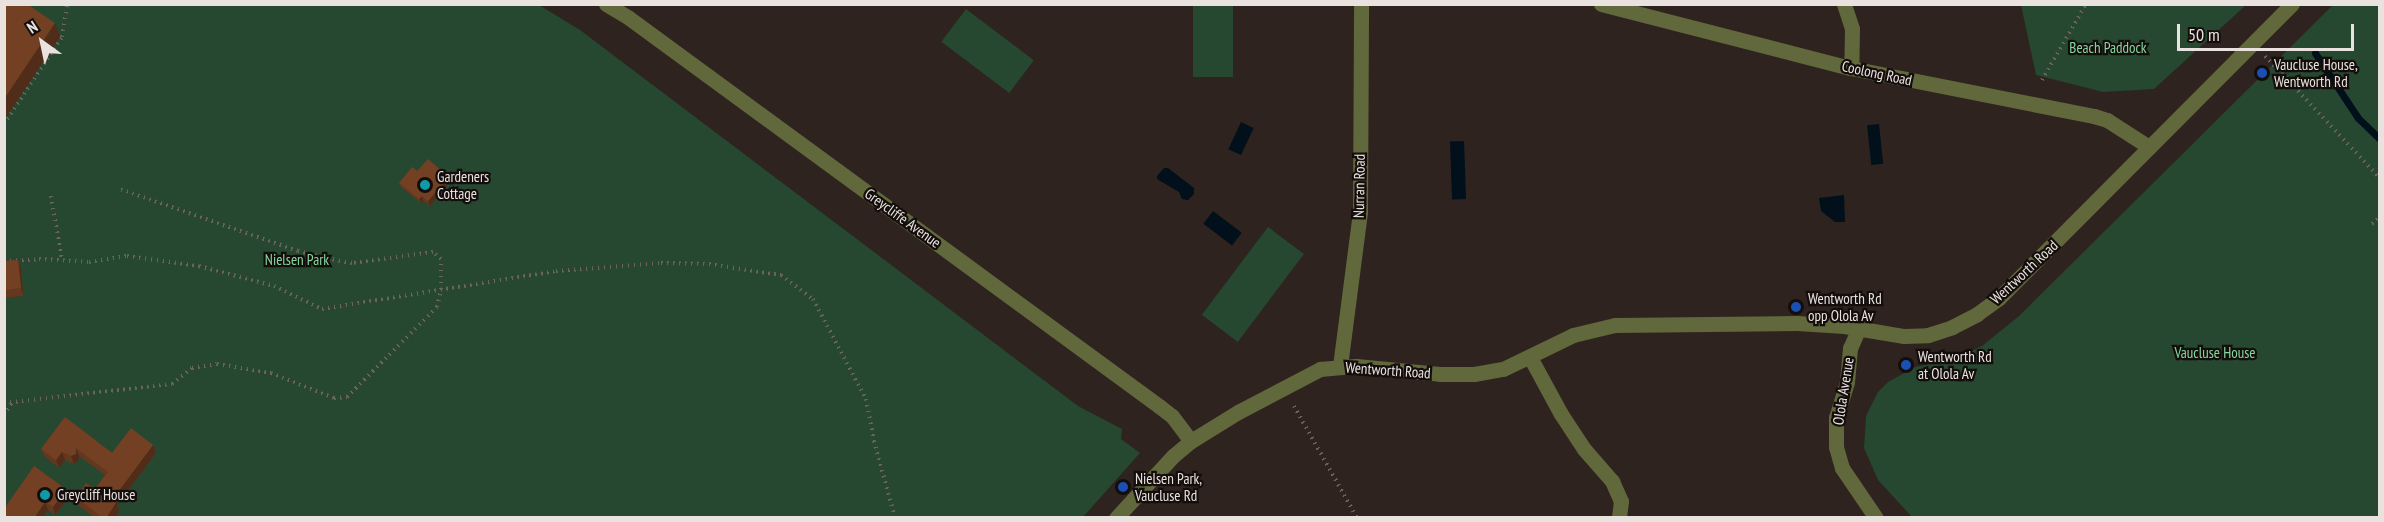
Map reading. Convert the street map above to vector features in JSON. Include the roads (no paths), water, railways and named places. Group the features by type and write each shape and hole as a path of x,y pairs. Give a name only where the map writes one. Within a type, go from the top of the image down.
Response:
{"street":[{"name":"Greycliffe Avenue","path":"606,4 629,18 1159,406 1172,416 1191,441"},
{"name":"Nurran Road","path":"1340,366 1360,212 1361,4"},
{"name":"Coolong Road","path":"1601,4 1851,68 2094,116 2107,120 2149,147"},
{"path":"1844,4 1852,29 1851,68"},
{"name":"Wentworth Road","path":"1116,518 1167,461 1191,441 1283,387 1320,369 1340,366 1458,375 1503,369 1573,335 1615,325 1797,322 1916,336 1952,327 1977,314 2007,289 2292,4"},
{"name":"Olola Avenue","path":"1859,328 1850,348 1846,382 1836,417 1836,447 1842,468 1876,518"},
{"path":"1530,357 1584,449 1612,481 1621,501 1619,518"}],"water":[{"path":"1241,122 1254,128 1241,155 1228,149"},
{"path":"1879,124 1883,164 1871,165 1867,125"},
{"path":"1450,141 1464,141 1466,199 1452,199"},
{"path":"1164,168 1168,168 1194,188 1194,194 1188,200 1182,199 1179,192 1157,179"},
{"path":"1844,195 1845,222 1835,222 1821,211 1819,198"},
{"path":"1213,211 1242,233 1232,245 1203,224"}],"waterway":[{"path":"2315,53 2358,118 2380,139"}],"place":[{"name":"Vaucluse House, Wentworth Rd","path":"2262,73"},
{"name":"Gardeners Cottage","path":"425,185"},
{"name":"Wentworth Rd opp Olola Av","path":"1796,307"},
{"name":"Wentworth Rd at Olola Av","path":"1906,365"},
{"name":"Nielsen Park, Vaucluse Rd","path":"1123,487"},
{"name":"Greycliff House","path":"45,495"}],"park label":[{"name":"Beach Paddock","path":"2108,48"},
{"name":"Nielsen Park","path":"297,260"},
{"name":"Vaucluse House","path":"2215,353"}]}
